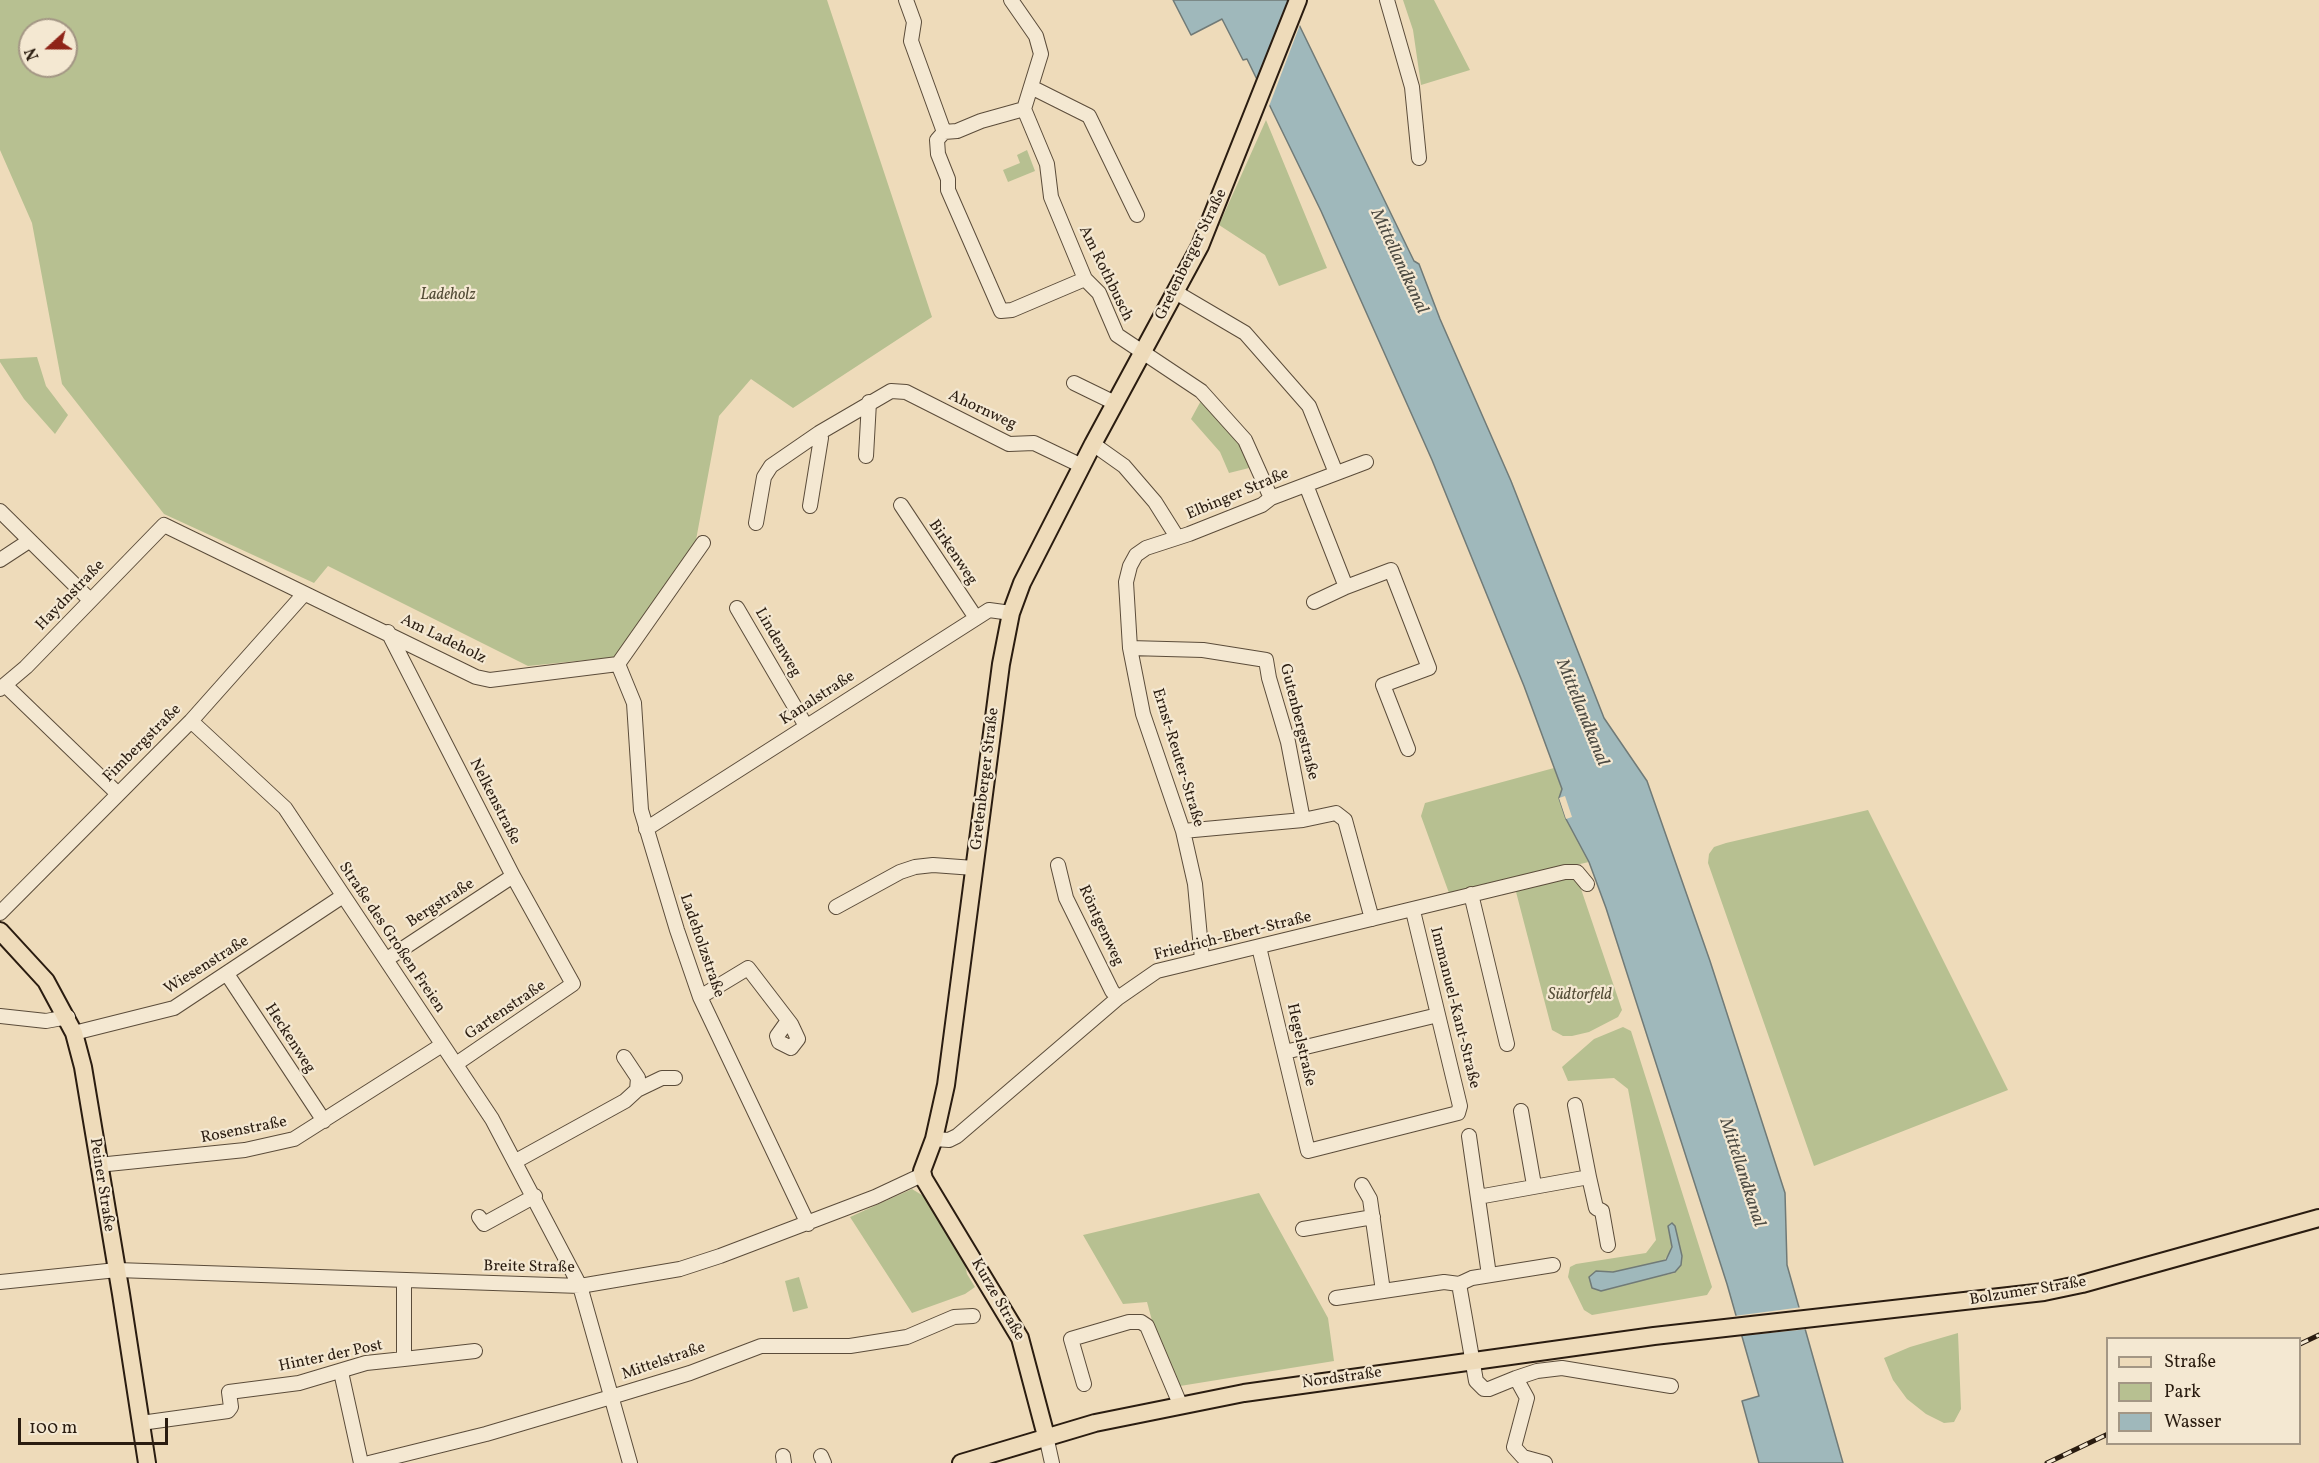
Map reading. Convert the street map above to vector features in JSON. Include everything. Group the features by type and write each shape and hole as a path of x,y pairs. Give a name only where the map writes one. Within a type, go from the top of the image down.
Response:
{"main road":[{"name":"Gretenberger Straße","path":"922,1175 934,1139 946,1084 999,672 1011,613 1023,583 1093,444 1177,293 1220,199 1297,1"},
{"name":"Peiner Straße","path":"0,931 46,981 68,1017 74,1033 83,1067 147,1463"},
{"name":"Kurze Straße","path":"922,1175 1020,1338 1046,1436"},
{"name":"Bolzumer Straße","path":"1730,1328 2053,1290 2319,1218"},
{"name":"Nordstraße","path":"962,1463 1046,1436 1180,1404 1471,1360 1730,1328"}],"street":[{"path":"906,0 914,22 911,41 944,132"},
{"path":"1011,0 1036,36 1041,54 1024,109 981,121 957,131 944,132 937,140 938,154 948,179 948,190 1001,311 1012,310 1086,279"},
{"path":"1387,0 1412,87 1419,158"},
{"path":"1031,87 1089,116 1137,215"},
{"name":"Am Rothbusch","path":"1024,109 1047,164 1051,197 1086,279 1099,293 1117,335 1201,392 1245,440 1271,498"},
{"path":"1177,293 1245,333 1309,406 1336,473"},
{"path":"1074,383 1115,404"},
{"name":"Ahornweg","path":"756,523 764,477 771,466 819,433 891,391 906,392 999,440 1017,445 1034,443 1082,466"},
{"path":"866,456 869,402"},
{"path":"810,506 821,438 819,433"},
{"path":"1093,444 1124,466 1155,502 1177,537"},
{"name":"Elbinger Straße","path":"1130,566 1136,555 1146,548 1262,505 1271,498 1366,462"},
{"path":"1306,485 1346,587"},
{"name":"Birkenweg","path":"901,505 976,618"},
{"path":"0,511 89,599"},
{"name":"Am Ladeholz","path":"164,525 304,594 388,632 476,677 490,680 618,664"},
{"name":"Haydnstraße","path":"3,687 164,525"},
{"path":"0,560 29,541"},
{"path":"618,664 703,543"},
{"name":"Ernst-Reuter-Straße","path":"1130,566 1126,593 1130,648 1143,714 1184,831 1195,884 1202,959"},
{"path":"1314,602 1391,570 1429,668 1383,685 1408,749"},
{"name":"Fimbergstraße","path":"0,913 190,721 304,594"},
{"name":"Lindenweg","path":"737,608 806,726"},
{"name":"Kanalstraße","path":"646,829 989,610 1011,613"},
{"name":"Nelkenstraße","path":"388,632 513,876 573,984"},
{"name":"Gutenbergstraße","path":"1130,648 1203,650 1266,660 1288,742 1303,820"},
{"name":"Ladeholzstraße","path":"618,664 634,703 641,810 700,997 808,1224"},
{"path":"3,687 117,793"},
{"name":"Straße des Großen Freien","path":"190,721 285,808 456,1064 516,1161 580,1286 630,1463"},
{"path":"1184,831 1303,820 1336,813 1346,820 1372,919"},
{"path":"837,907 900,872 915,867 933,865 974,868"},
{"name":"Röntgenweg","path":"1058,865 1066,898 1112,991 1119,998"},
{"name":"Friedrich-Ebert-Straße","path":"934,1139 949,1140 957,1136 1119,998 1157,971 1572,871 1582,876 1587,884"},
{"name":"Bergstraße","path":"387,959 513,876"},
{"path":"1471,894 1507,1044"},
{"name":"Wiesenstraße","path":"74,1033 174,1008 343,896"},
{"name":"Immanuel-Kant-Straße","path":"1308,1151 1458,1113 1460,1106 1413,911"},
{"name":"Hegelstraße","path":"1259,946 1308,1151"},
{"path":"700,997 748,968 787,1022"},
{"name":"Heckenweg","path":"227,974 324,1121"},
{"name":"Gartenstraße","path":"456,1064 573,984"},
{"path":"1285,1052 1438,1015"},
{"path":"0,1016 46,1021 68,1017"},
{"name":"Rosenstraße","path":"98,1165 245,1150 294,1139 442,1045"},
{"path":"624,1057 639,1078 637,1090"},
{"path":"516,1161 625,1101 637,1090 662,1078 675,1078"},
{"path":"1575,1105 1596,1208 1602,1211 1608,1245"},
{"path":"1521,1111 1534,1185"},
{"path":"1468,1136 1489,1275"},
{"name":"Breite Straße","path":"0,1282 117,1270 580,1286 680,1269 808,1224 922,1175"},
{"path":"1478,1197 1589,1176"},
{"path":"1362,1185 1370,1199 1383,1291"},
{"path":"479,1217 484,1224 535,1196"},
{"path":"1303,1228 1373,1217"},
{"path":"1336,1298 1444,1282 1459,1284 1489,1275 1552,1265"},
{"name":"Hinter der Post","path":"404,1281 404,1359"},
{"path":"1459,1284 1471,1360 1476,1381 1484,1389 1496,1387 1537,1371 1562,1368 1671,1386"},
{"name":"Mittelstraße","path":"369,1463 486,1434 611,1397 690,1373 761,1346 850,1346 906,1337 954,1317 972,1316"},
{"path":"1084,1384 1071,1339 1129,1322 1142,1322 1147,1326 1180,1404"},
{"name":"Hinter der Post","path":"141,1423 228,1411 231,1407 229,1392 299,1383 366,1364 475,1351"},
{"path":"341,1372 361,1463"},
{"path":"1516,1378 1527,1398 1514,1447 1523,1457 1545,1463"},
{"path":"1046,1436 1052,1463"}],"green space":[{"name":"Ladeholz","path":"0,0 827,0 932,317 793,408 751,379 719,416 696,540 616,657 528,666 328,566 314,583 164,514 62,384 32,223 0,150"},
{"path":"1403,0 1434,0 1470,70 1421,85 1413,30"},
{"path":"1266,120 1327,268 1279,286 1265,255 1219,225"},
{"path":"1027,150 1035,171 1008,182 1003,170 1020,163 1017,155"},
{"path":"37,357 46,386 68,415 55,434 24,399 0,362 0,359"},
{"path":"1203,397 1243,443 1253,467 1229,473 1220,452 1191,419"},
{"path":"1554,768 1589,862 1449,893 1421,816 1425,803"},
{"path":"1868,810 2008,1090 1814,1166 1708,863 1709,854 1714,847 1726,843"},
{"name":"Südtorfeld","path":"1566,879 1574,880 1580,886 1622,1010 1618,1017 1589,1032 1572,1036 1563,1036 1552,1030 1515,888"},
{"path":"1623,1027 1631,1031 1712,1287 1707,1295 1592,1315 1584,1310 1568,1277 1570,1267 1576,1264 1646,1253 1656,1240 1628,1089 1614,1078 1568,1081 1562,1067 1594,1039","holes":["1672,1242 1675,1273 1615,1285 1605,1290 1608,1271 1662,1263 1670,1253"]},
{"path":"912,1189 925,1197 965,1264 967,1274 975,1287 965,1294 912,1313 850,1217"},
{"path":"1259,1193 1328,1318 1334,1361 1180,1386 1154,1328 1147,1302 1123,1304 1083,1235"},
{"path":"799,1277 808,1308 793,1312 785,1281"},
{"path":"1958,1333 1961,1409 1954,1422 1944,1423 1926,1414 1907,1399 1893,1380 1884,1358 1910,1347"}],"water":[{"name":"Mittellandkanal","path":"1173,0 1287,0 1414,261 1419,264 1440,319 1511,481 1604,718 1647,781 1710,961 1785,1193 1787,1265 1843,1463 1759,1463 1742,1401 1759,1396 1727,1284 1606,908 1589,862 1566,819 1559,798 1562,789 1524,686 1432,460 1321,211 1247,59 1243,60 1222,19 1191,35"},
{"path":"1672,1223 1675,1226 1682,1256 1681,1265 1675,1272 1601,1291 1592,1288 1589,1277 1596,1271 1613,1272 1666,1260 1672,1247 1668,1226"}],"pier":[{"path":"1288,0 1301,22 1268,109 1255,83"},
{"path":"1565,796 1572,817 1566,819 1559,798"},
{"path":"1803,1307 1809,1329 1739,1336 1734,1316"}],"railway":[{"path":"2301,1344 2319,1335"},
{"path":"2047,1463 2106,1435"}]}
